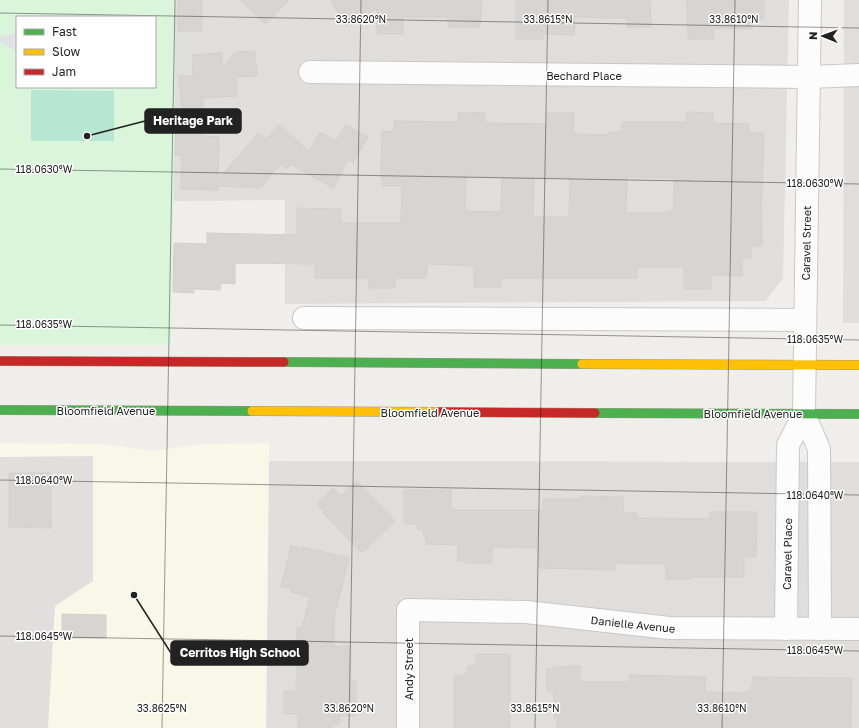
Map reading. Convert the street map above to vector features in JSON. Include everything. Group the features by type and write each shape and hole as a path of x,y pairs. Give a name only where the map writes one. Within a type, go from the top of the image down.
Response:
{"street":[{"name":"Caravel Street","path":"804,414 810,0"},
{"name":"Bechard Place","path":"310,72 809,77 859,75"},
{"path":"304,318 805,320"},
{"path":"0,361 859,365"},
{"name":"Bloomfield Avenue","path":"0,410 859,414"},
{"path":"804,414 819,449 820,630"},
{"name":"Caravel Place","path":"786,629 788,445 804,414"},
{"name":"Danielle Avenue","path":"408,610 526,612 669,628 820,630 859,629"},
{"name":"Andy Street","path":"408,610 408,728"}],"shaded area":[{"path":"175,0 789,0 783,278 766,301 285,304 285,200 173,201"},
{"path":"844,0 859,0 859,323 843,323"},
{"path":"16,31 16,52 0,41 0,37 12,34"},
{"path":"0,443 102,444 153,451 203,444 269,443 266,728 0,728"},
{"path":"93,456 93,581 55,606 48,728 0,728 0,457"},
{"path":"269,461 859,462 859,728 266,728"}],"green space":[{"path":"0,0 175,0 171,345 0,345"},
{"path":"31,90 114,91 114,141 31,141"}],"building":[{"path":"202,0 202,31 178,31 178,1"},
{"path":"240,0 289,0 266,24"},
{"path":"331,0 482,0 480,27 448,27 448,17 403,17 403,34 377,34 377,9 345,26"},
{"path":"516,0 650,0 651,27 627,27 628,18 575,17 574,35 543,34 543,39 516,39"},
{"path":"687,0 764,0 764,19 752,19 752,29 714,28 714,39 688,39"},
{"path":"255,51 257,76 236,77 237,96 203,98 203,136 219,137 218,180 258,133 266,139 279,125 309,151 320,132 336,141 346,125 368,137 353,162 348,160 333,188 291,164 287,169 280,164 261,188 218,186 218,190 181,189 182,156 175,155 176,117 182,117 179,76 193,76 192,55 222,53 222,68 235,52"},
{"path":"459,112 485,113 485,123 547,124 547,113 574,113 573,134 609,135 609,132 622,132 622,122 686,122 687,112 713,113 713,123 749,124 749,133 764,133 761,221 762,246 752,246 751,258 742,258 742,276 712,275 711,289 684,289 684,267 637,267 637,278 501,278 500,287 474,287 474,266 427,264 426,278 395,278 395,288 369,288 368,278 315,278 315,264 235,263 235,284 221,283 220,290 194,289 194,293 173,292 174,243 207,244 207,233 297,235 297,208 341,209 341,223 401,223 402,186 383,186 383,178 381,178 382,131 394,132 394,121 458,122","holes":["466,176 502,177 501,212 465,211","534,177 570,178 569,217 533,217","627,177 675,178 673,211 667,211 667,213 626,213"]},
{"path":"9,473 51,473 51,528 9,527"},
{"path":"357,481 395,521 362,553 323,513 324,512 317,504 333,488 341,496"},
{"path":"404,490 451,490 451,510 543,510 543,499 581,499 581,496 624,497 623,513 637,513 637,518 710,519 710,512 757,512 756,557 744,557 744,577 692,577 692,579 666,579 666,564 615,563 615,570 539,568 538,548 492,547 492,563 466,563 466,560 458,561 458,545 426,544 426,537 424,537 423,530 417,530 418,524 404,524"},
{"path":"291,546 301,549 302,547 349,558 334,618 334,647 350,646 350,680 356,680 356,716 340,716 340,724 332,724 332,728 298,728 298,714 284,714 284,691 296,691 297,628 302,628 310,597 291,592 292,589 281,587"},
{"path":"62,614 106,615 106,638 62,638"},
{"path":"476,654 510,654 510,728 454,728 454,676 463,676 463,674 468,674 468,666 476,666"},
{"path":"580,666 580,682 629,682 629,675 706,677 705,692 743,693 743,691 751,691 753,677 852,678 851,728 557,727 557,718 554,718 554,692 547,692 547,669 554,669 554,667"}],"traffic: fast":[{"path":"284,362 582,364"},
{"path":"0,410 252,411"},
{"path":"595,413 859,414"}],"traffic: slow":[{"path":"582,364 859,365"},
{"path":"252,411 437,412"}],"traffic: jam":[{"path":"0,361 284,362"},
{"path":"437,412 595,413"}],"place":[{"name":"Heritage Park","path":"87,136"},
{"name":"Cerritos High School","path":"134,595"}]}
